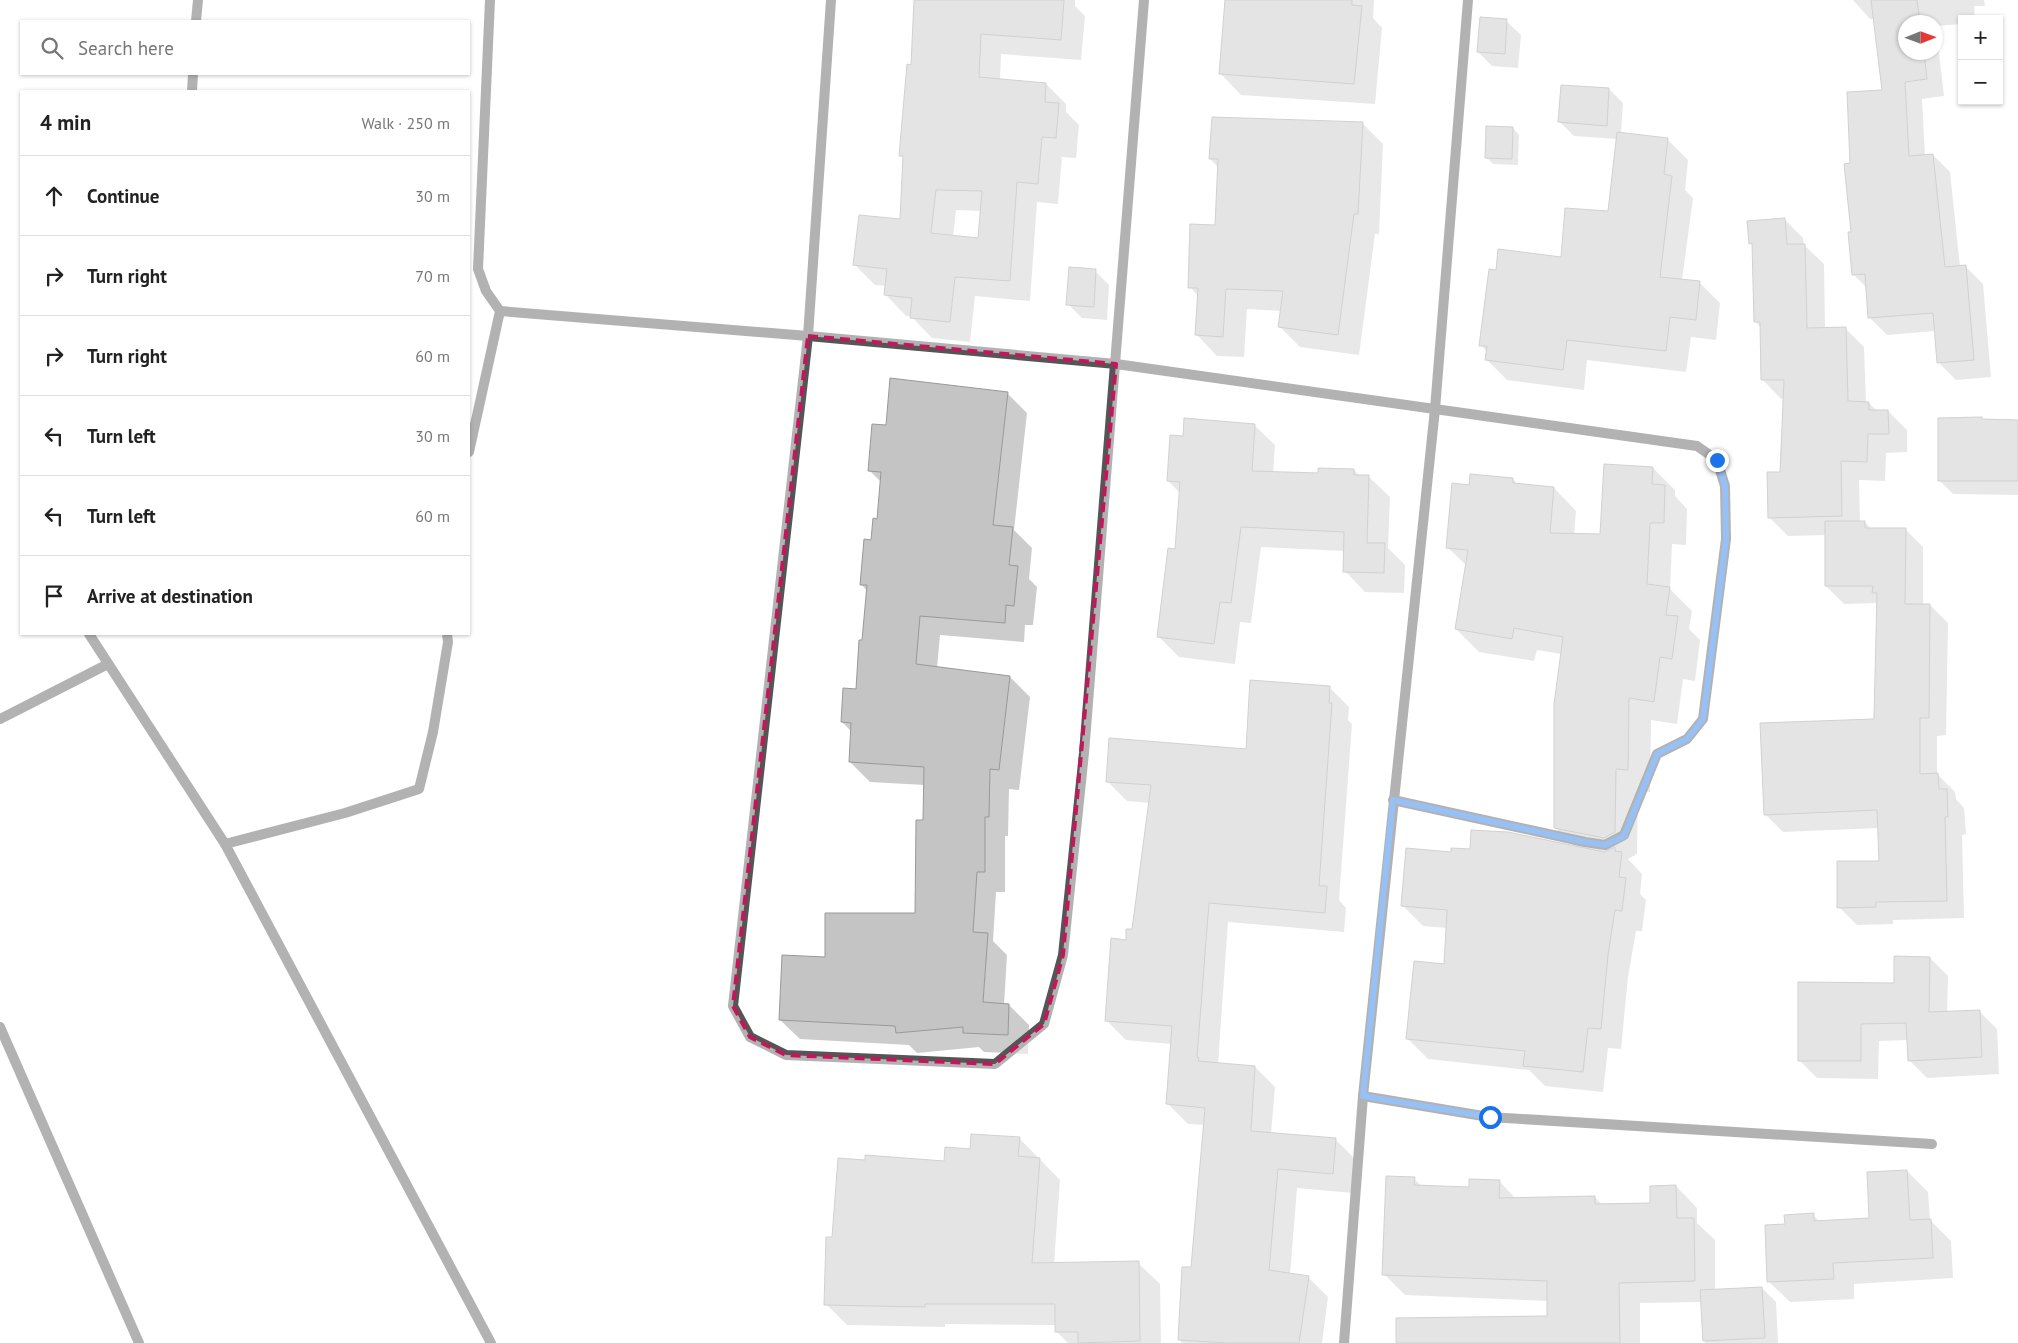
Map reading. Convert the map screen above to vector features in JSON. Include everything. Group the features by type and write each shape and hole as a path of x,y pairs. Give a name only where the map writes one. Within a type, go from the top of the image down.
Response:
{"street":[{"path":"196,20 198,0"},
{"path":"470,447 500,311 473,269 490,0"},
{"path":"832,0 808,336 733,1006 750,1037 786,1055 995,1064 1044,1024 1064,955 1084,753 1144,0"},
{"path":"1344,1343 1363,1096 1435,409 1468,0"},
{"path":"192,90 193,75"},
{"path":"500,311 1116,364 1697,446 1717,460 1725,486 1726,539 1703,719 1687,739 1657,754 1624,836 1605,845 1585,842 1393,800"},
{"path":"90,635 225,844 490,1343"},
{"path":"225,844 345,813 419,789 433,732 448,635"},
{"path":"0,719 108,664"},
{"path":"0,1027 139,1343"},
{"path":"1363,1096 1490,1117 1932,1144"}],"highlighted area":[{"path":"808,336 1116,364 1063,955 1044,1024 995,1064 786,1055 750,1037 733,1006"}],"building":[{"path":"914,0 1064,0 1061,40 981,34 979,77 1046,83 1045,102 1059,103 1056,138 1042,137 1038,184 1017,182 1010,281 955,277 950,322 910,318 912,298 884,295 887,269 853,265 859,215 900,219 903,156 899,156 907,64 911,65","holes":["936,190 982,191 978,238 931,233"]},
{"path":"1225,0 1352,0 1352,5 1362,6 1354,84 1219,74"},
{"path":"1871,0 1917,0 1919,15 1898,15 1898,60 1925,60 1927,79 1905,82 1909,156 1933,154 1945,267 1966,265 1974,360 1937,363 1933,313 1868,318 1865,274 1852,275 1848,232 1851,232 1844,164 1850,163 1847,92 1882,90"},
{"path":"1480,17 1507,19 1505,54 1477,52"},
{"path":"1561,85 1609,88 1607,126 1558,122"},
{"path":"1212,117 1363,122 1358,214 1354,214 1338,335 1278,327 1283,291 1226,289 1223,337 1195,335 1198,288 1188,288 1190,224 1215,225 1218,159 1209,159"},
{"path":"1486,126 1513,127 1512,159 1485,158"},
{"path":"1617,132 1668,138 1664,174 1672,176 1660,277 1700,281 1696,320 1670,317 1666,351 1567,340 1563,370 1485,360 1487,346 1479,346 1489,269 1496,270 1498,249 1561,257 1565,208 1608,211"},
{"path":"1785,218 1787,244 1805,244 1807,328 1846,327 1848,401 1869,402 1869,410 1888,410 1889,434 1868,434 1867,462 1841,461 1842,516 1768,518 1767,472 1780,472 1784,380 1761,380 1760,322 1754,322 1752,243 1749,244 1747,221"},
{"path":"1069,267 1096,269 1094,307 1066,305"},
{"path":"890,378 1008,392 993,525 1013,527 1009,565 1018,566 1014,606 1006,605 1005,623 920,616 916,664 1010,676 999,770 990,769 989,817 985,817 985,872 977,872 973,932 988,933 983,1002 1009,1004 1008,1035 963,1033 963,1027 896,1033 895,1026 779,1020 782,955 825,957 825,913 915,913 916,820 923,820 924,767 849,762 851,723 841,722 843,688 856,689 859,640 862,640 867,585 860,585 864,539 871,540 873,518 877,519 881,472 868,471 872,424 886,425"},
{"path":"1982,417 1982,419 2018,420 2018,481 1938,481 1938,418"},
{"path":"1184,418 1255,424 1252,471 1318,473 1318,468 1354,469 1354,475 1369,475 1367,543 1385,543 1384,573 1343,572 1344,532 1241,527 1231,603 1220,602 1214,644 1157,637 1168,548 1175,549 1180,482 1167,481 1170,435 1183,436"},
{"path":"1604,464 1653,467 1652,484 1665,485 1664,523 1650,523 1647,584 1670,587 1666,615 1678,616 1672,659 1660,657 1654,702 1629,698 1628,770 1616,769 1615,832 1604,838 1554,828 1554,704 1563,637 1514,628 1512,639 1455,629 1468,550 1446,548 1452,483 1469,485 1470,474 1513,478 1513,483 1554,487 1550,533 1600,534"},
{"path":"1825,521 1865,521 1865,528 1906,528 1905,604 1930,604 1929,718 1920,718 1920,774 1938,773 1939,789 1947,789 1948,817 1945,817 1947,901 1876,902 1876,907 1837,908 1837,861 1879,861 1877,810 1764,815 1760,723 1874,719 1877,593 1872,593 1873,586 1825,586"},
{"path":"1250,680 1330,686 1329,703 1332,703 1319,886 1327,886 1325,913 1209,903 1197,1057 1199,1058 1198,1061 1255,1066 1251,1131 1336,1138 1333,1174 1278,1169 1269,1270 1309,1276 1299,1343 1228,1343 1178,1340 1182,1267 1191,1267 1205,1108 1166,1104 1172,1026 1105,1021 1111,938 1126,940 1126,929 1132,929 1151,785 1106,782 1109,738 1246,749"},
{"path":"1471,830 1508,832 1604,852 1615,847 1615,851 1622,852 1619,877 1626,878 1622,911 1615,910 1608,955 1601,1029 1588,1028 1583,1072 1523,1066 1525,1051 1406,1039 1414,961 1444,964 1447,910 1401,906 1406,848 1451,852 1451,848 1470,849"},
{"path":"1894,956 1930,957 1929,1012 1980,1010 1982,1057 1908,1061 1906,1023 1861,1024 1861,1061 1798,1061 1798,982 1894,983"},
{"path":"971,1134 1020,1137 1018,1156 1040,1158 1032,1263 1139,1261 1140,1341 1078,1343 1078,1332 1055,1332 1055,1304 925,1304 925,1307 824,1305 826,1237 832,1237 838,1158 865,1160 865,1155 944,1161 945,1147 970,1149"},
{"path":"1907,1170 1910,1220 1931,1219 1933,1258 1833,1263 1834,1279 1767,1282 1765,1225 1785,1224 1784,1215 1814,1213 1814,1221 1869,1218 1867,1172"},
{"path":"1386,1176 1415,1177 1414,1185 1469,1187 1469,1179 1500,1180 1499,1198 1595,1196 1595,1204 1650,1203 1650,1186 1676,1185 1677,1218 1694,1218 1695,1281 1619,1283 1620,1343 1396,1343 1396,1318 1547,1316 1547,1281 1382,1275"},
{"path":"1762,1287 1765,1338 1703,1341 1700,1290"}],"route":[{"path":"1490,1117 1363,1096 1393,800 1585,842 1605,845 1624,836 1657,754 1687,739 1703,719 1726,539 1725,486 1717,460"}]}
